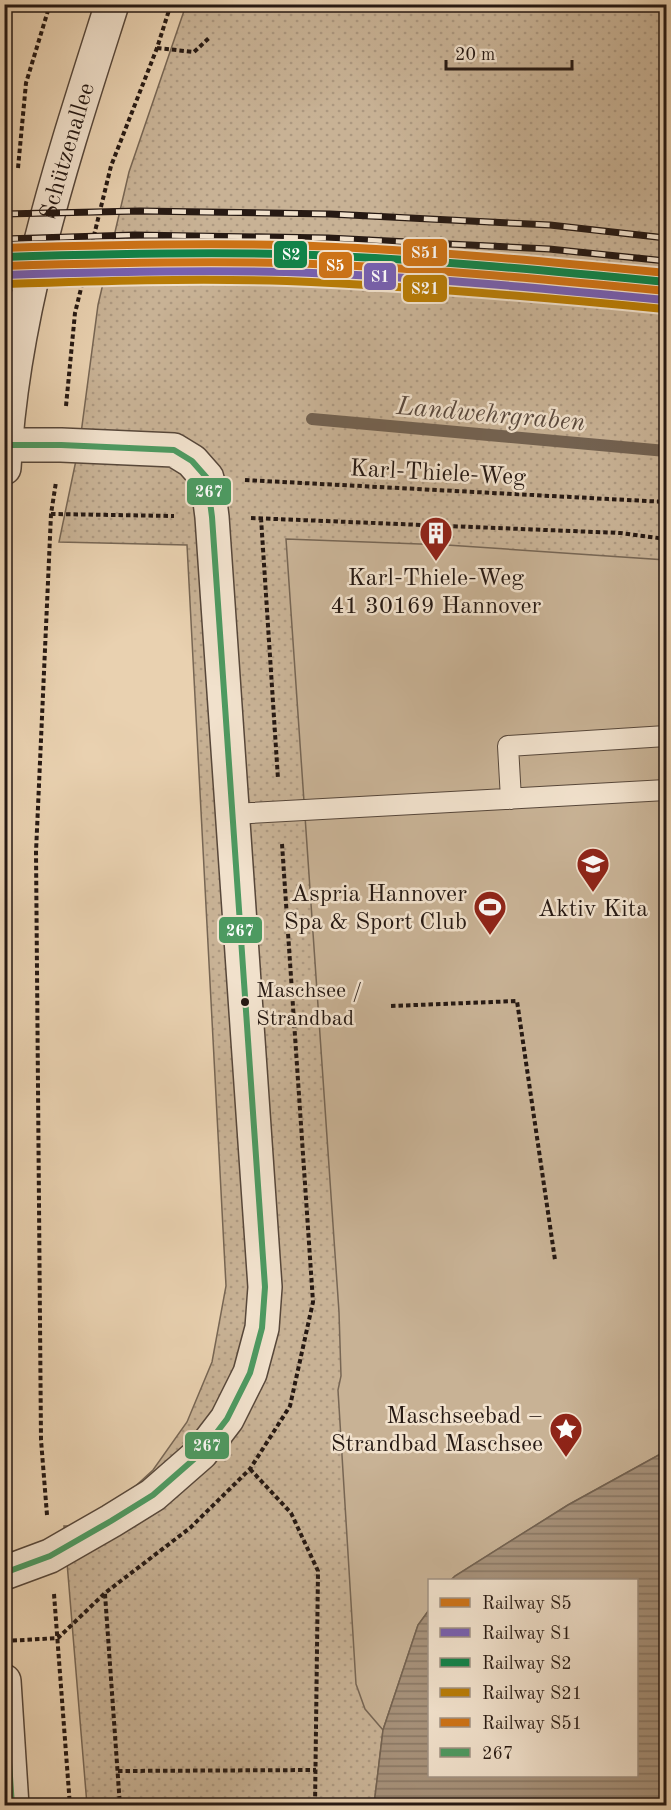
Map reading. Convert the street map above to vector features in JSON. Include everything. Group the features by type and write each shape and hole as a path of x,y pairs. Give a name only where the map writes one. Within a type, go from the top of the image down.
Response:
{"street":[{"name":"Schützenallee","path":"5,453 15,367 37,257 56,186 112,4"},
{"path":"4,1573 50,1556 153,1495 201,1453 227,1419 250,1373 262,1328 265,1287 233,814 207,478 192,461 174,450 62,445 5,453"},
{"path":"4,1681 12,1806"}],"lane":[{"path":"511,799 508,746 666,736"},
{"path":"233,814 666,790"}],"path":[{"path":"18,171 26,83 50,4"},
{"path":"75,313 111,166 157,48 171,4"},
{"path":"157,48 194,52 209,38"},
{"name":"Karl-Thiele-Weg","path":"207,478 666,502"},
{"path":"50,1556 41,1440 36,852 51,514 212,532 261,518 620,533 666,539"},
{"path":"261,518 310,1266"},
{"path":"391,1006 517,1001 555,1260"},
{"path":"250,1469 291,1513 318,1571 315,1806"},
{"path":"4,1641 58,1638 105,1593 120,1806"},
{"path":"58,1638 70,1806"},
{"path":"118,1772 316,1770"}],"shaded area":[{"path":"186,5 666,5 666,1451 568,1505 453,1579 428,1579 428,1611 418,1625 383,1730 374,1805 87,1805 64,1526 78,1526 105,1514 153,1470 187,1422 212,1362 226,1286 187,545 59,542 80,441 98,305 129,172"},
{"name":"Aspria Hannover Spa & Sport Club","path":"286,539 447,545 666,560 666,1451 568,1505 452,1579 428,1579 428,1611 418,1625 383,1730 365,1709 356,1684 338,1390 341,1376 339,1312"},
{"path":"666,1451 666,1805 374,1805 383,1730 418,1625 428,1611 428,1777 638,1777 638,1579 452,1579 568,1505"}],"waterway":[{"name":"Landwehrgraben","path":"312,419 666,451"}],"railway":[{"path":"4,214 140,211 330,214 550,225 666,238"},
{"path":"4,239 134,235 328,238 549,249 666,261"}],"rail line":[{"name":"S51","path":"4,248 286,245 429,252 666,273"},
{"name":"S2","path":"4,257 286,254 429,261 666,282"},
{"name":"S5","path":"4,266 286,263 429,270 666,291"},
{"name":"S1","path":"4,275 285,272 428,279 665,300"},
{"name":"S21","path":"5,284 181,280 287,281 476,292 664,309"}],"transit line":[{"name":"267","path":"4,462 6,445 174,450 192,461 207,478 212,517 265,1287 262,1328 250,1373 227,1419 201,1453 153,1495 111,1521 50,1556 4,1573"},
{"name":"267","path":"4,1689 12,1806"}],"place":[{"name":"Karl-Thiele-Weg 41 30169 Hannover","path":"436,562"},
{"name":"Aktiv Kita","path":"593,893"},
{"name":"Aspria Hannover Spa & Sport Club","path":"490,936"},
{"name":"Maschsee / Strandbad","path":"245,1002"},
{"name":"Maschseebad – Strandbad Maschsee","path":"566,1458"}]}
